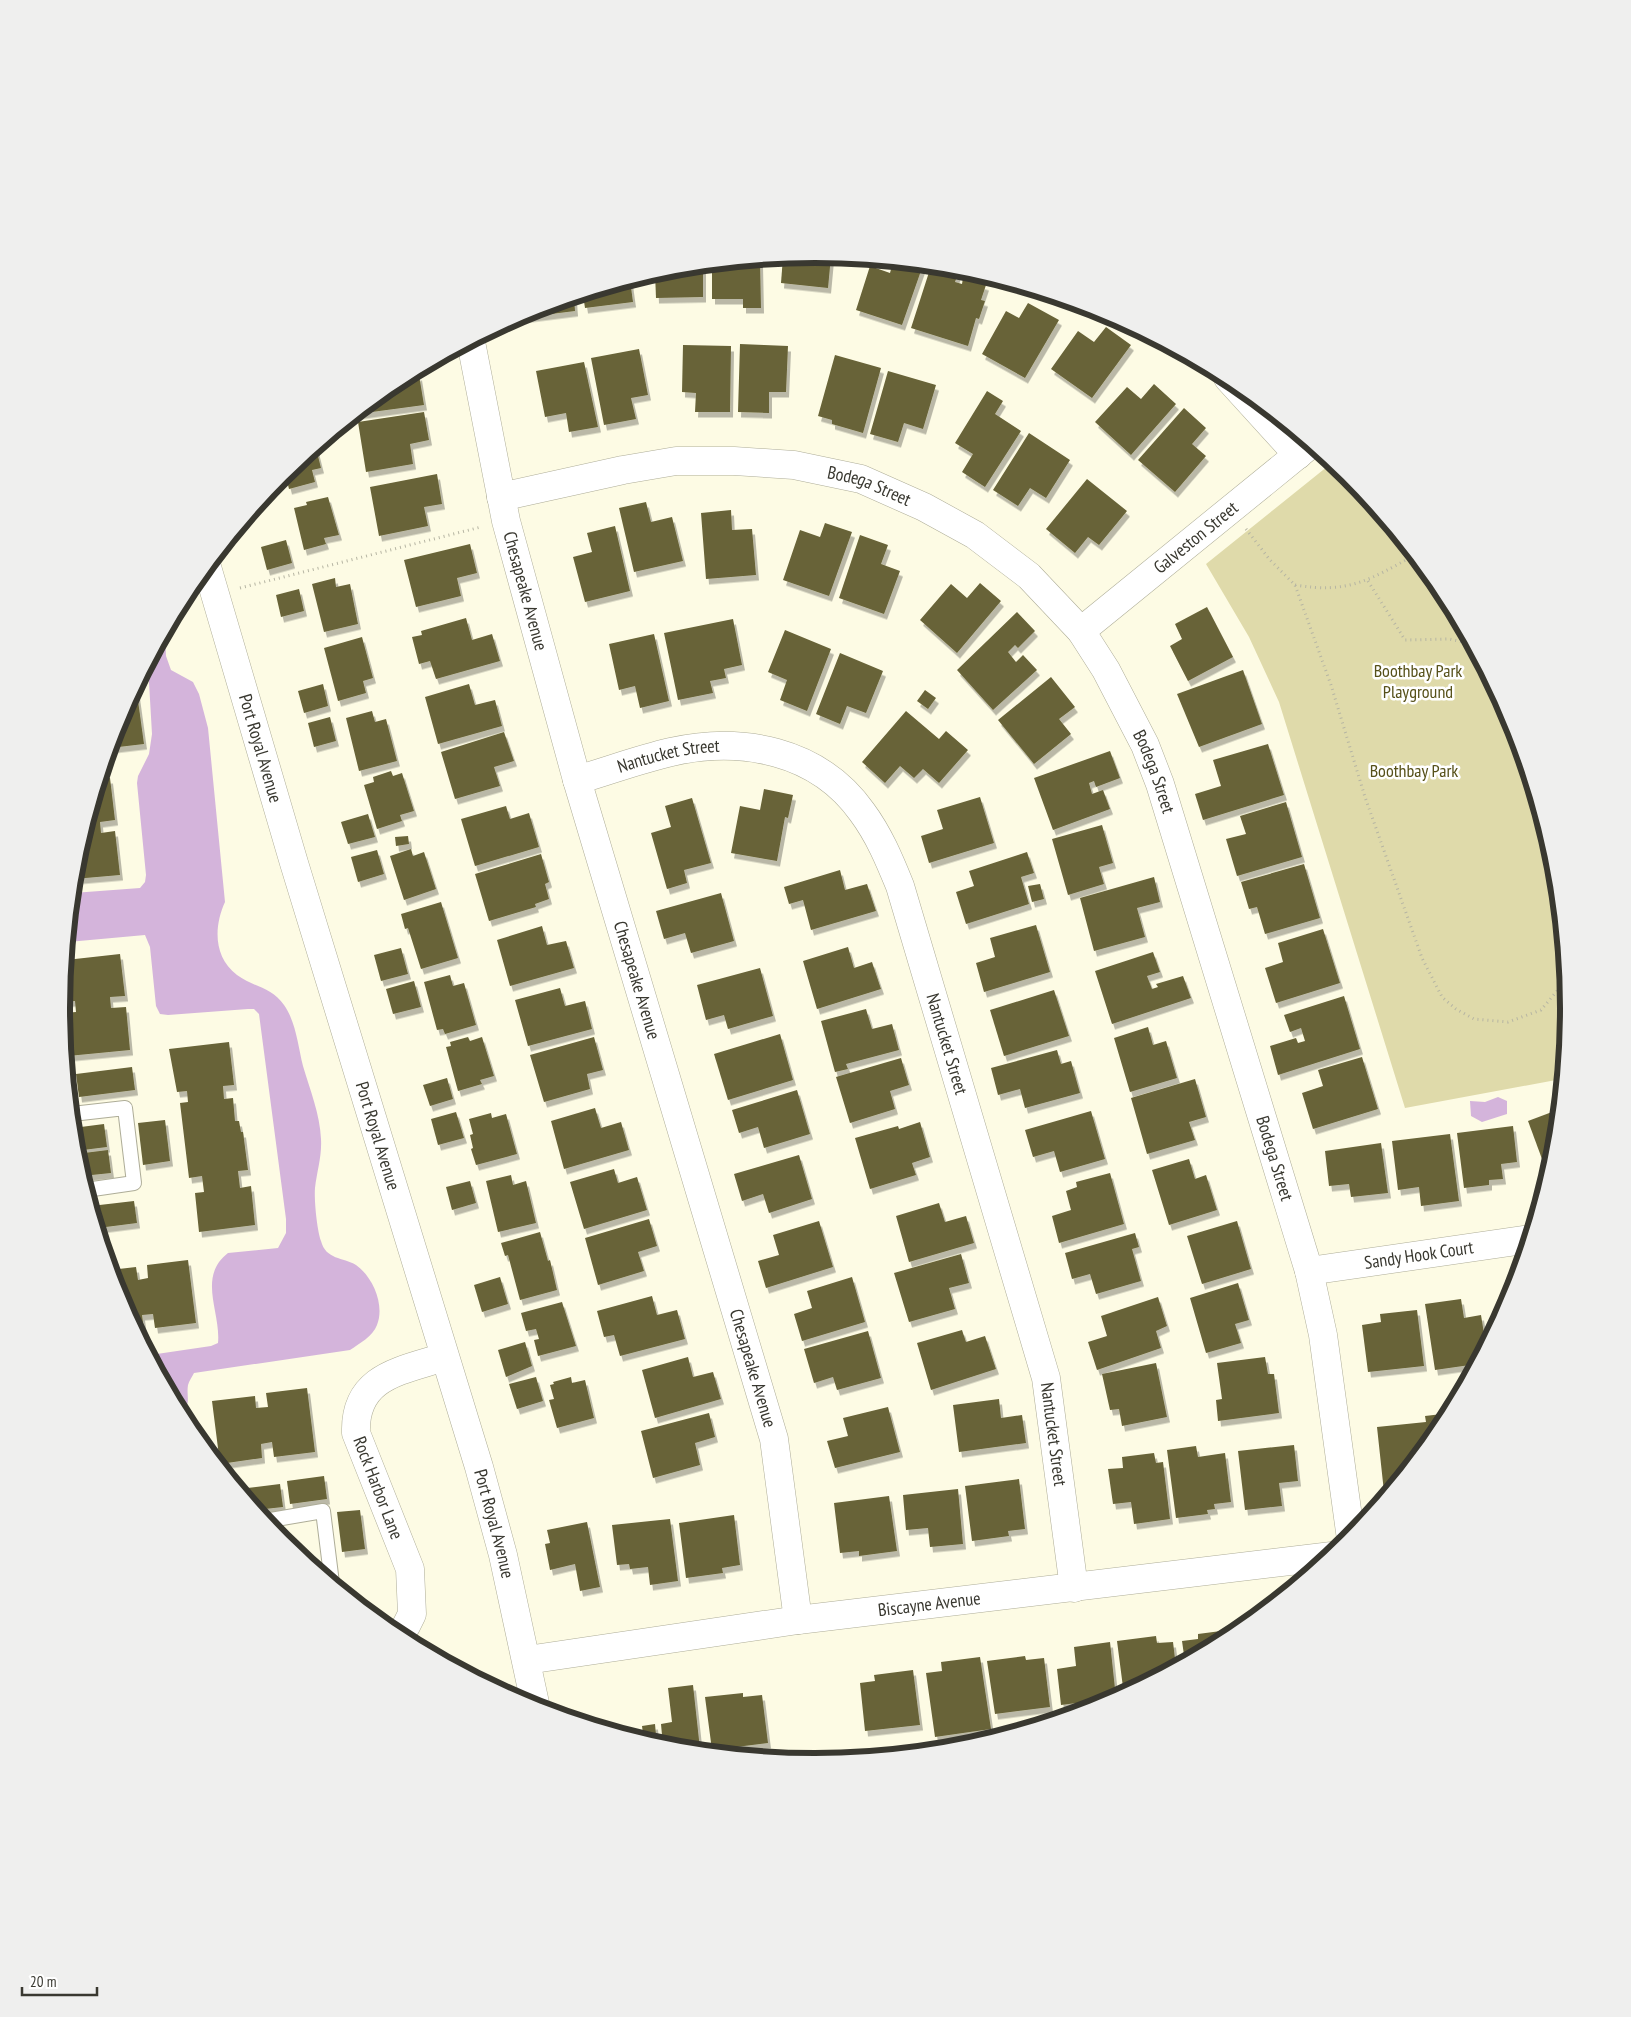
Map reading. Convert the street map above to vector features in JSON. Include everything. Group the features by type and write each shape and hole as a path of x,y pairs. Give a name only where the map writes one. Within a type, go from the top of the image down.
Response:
{"street":[{"name":"Chesapeake Avenue","path":"472,347 504,509 577,780 774,1439 798,1620"},
{"path":"1270,418 1304,450"},
{"name":"Galveston Street","path":"1081,631 1304,450"},
{"name":"Bodega Street","path":"504,509 623,470 676,461 734,461 794,465 861,479 924,507 975,535 1029,576 1081,631 1106,670 1126,708 1145,745 1160,784 1309,1271 1324,1334 1350,1529"},
{"name":"Port Royal Avenue","path":"210,575 444,1358 479,1467 503,1554 534,1699"},
{"name":"Nantucket Street","path":"577,780 671,752 708,746 739,745 761,748 786,754 807,764 840,788 861,810 873,828 886,850 900,886 1046,1378 1074,1588"},
{"name":"Sandy Hook Court","path":"1309,1271 1524,1240"},
{"name":"Rock Harbor Lane","path":"403,1629 412,1614 410,1569 356,1433 357,1415 362,1400 372,1386 386,1375 444,1358"},
{"name":"Biscayne Avenue","path":"527,1660 798,1620 1319,1558"}],"lane":[{"path":"77,1113 125,1108 134,1183 92,1189"},
{"path":"273,1520 323,1511 331,1575"}],"path":[{"path":"215,594 504,509"},
{"path":"1231,510 1270,560 1295,585 1331,685 1366,797 1422,958 1442,997 1456,1009 1474,1019 1489,1022 1508,1022 1541,1010 1560,987"},
{"path":"1295,585 1322,589 1342,588 1368,581 1409,558"},
{"path":"1368,581 1405,640 1450,639 1464,642"}],"green space":[{"name":"Boothbay Park","path":"1327,467 1376,517 1435,594 1461,636 1484,679 1504,723 1536,816 1547,863 1555,911 1559,960 1561,1008 1556,1080 1405,1108 1279,702 1249,637 1206,564"}],"shaded area":[{"path":"165,644 166,656 171,670 193,682 199,694 208,728 225,902 219,921 218,941 220,950 229,968 243,979 274,994 288,1012 317,1111 320,1130 321,1151 316,1182 315,1207 321,1241 327,1252 356,1265 368,1277 376,1292 379,1309 379,1317 375,1329 350,1350 194,1373 188,1385 188,1403 186,1407 156,1354 211,1346 218,1343 212,1284 219,1262 228,1253 278,1248 286,1233 286,1219 259,1014 254,1009 248,1009 160,1014 156,1006 150,947 145,935 74,941 79,893 140,888 145,882 146,875 137,783 138,776 149,754 152,734 149,676"},
{"path":"1498,1097 1507,1101 1507,1114 1482,1122 1471,1116 1470,1101 1485,1102"}],"building":[{"path":"782,264 830,264 828,288 781,283"},
{"path":"760,266 761,308 743,308 743,299 712,299 712,270"},
{"path":"870,266 890,273 892,267 921,270 902,325 856,310"},
{"path":"703,272 703,297 656,298 655,280"},
{"path":"929,272 957,276 955,282 962,284 963,278 986,285 981,300 985,301 979,319 976,318 968,346 911,328"},
{"path":"631,286 633,302 585,308 584,300"},
{"path":"1028,303 1059,320 1025,378 982,354 1006,311 1019,318"},
{"path":"574,304 575,311 544,315"},
{"path":"1106,327 1131,345 1092,398 1051,369 1078,331 1094,342"},
{"path":"740,344 788,346 786,392 769,392 769,413 738,412"},
{"path":"683,345 731,346 730,412 695,412 696,393 682,392"},
{"path":"639,349 648,395 631,398 636,419 604,425 591,358"},
{"path":"835,355 881,368 863,433 832,424 832,420 818,416"},
{"path":"584,362 598,427 569,432 566,413 545,417 536,371"},
{"path":"888,371 936,385 923,429 904,423 898,442 870,434"},
{"path":"419,378 424,405 368,412"},
{"path":"1154,384 1176,404 1131,455 1095,422 1127,387 1141,399"},
{"path":"987,391 1003,401 995,414 1021,431 985,487 962,472 973,454 955,443"},
{"path":"1184,408 1206,428 1192,444 1206,456 1175,492 1138,460"},
{"path":"424,412 429,440 410,444 413,464 366,472 358,422"},
{"path":"1029,433 1070,460 1046,498 1030,488 1018,506 993,490"},
{"path":"317,454 321,468 312,470 315,482 289,489 287,482"},
{"path":"437,474 442,504 424,507 428,526 379,536 370,487"},
{"path":"1087,479 1127,511 1099,545 1088,537 1075,553 1046,529"},
{"path":"328,497 339,535 324,538 326,544 304,550 294,508 307,505 306,502"},
{"path":"646,502 651,522 672,517 683,561 634,572 619,508"},
{"path":"731,510 732,530 752,529 756,575 706,579 701,513"},
{"path":"825,523 852,532 829,596 783,580 800,530 820,537"},
{"path":"615,526 630,591 585,602 573,557 592,552 587,533"},
{"path":"860,535 888,545 881,564 900,571 884,614 839,598"},
{"path":"286,540 292,563 267,570 261,547"},
{"path":"470,544 477,573 457,578 461,596 416,607 404,560"},
{"path":"335,578 336,587 350,584 358,624 324,632 312,584"},
{"path":"980,583 1001,601 957,653 920,620 951,584 967,598"},
{"path":"299,589 304,611 281,617 276,595"},
{"path":"1207,607 1233,657 1188,681 1170,646 1182,639 1175,624"},
{"path":"1017,612 1035,631 1018,648 1015,645 1008,652 1016,662 1023,655 1037,670 993,710 957,670"},
{"path":"466,618 472,640 492,634 500,661 436,679 430,661 419,664 412,637 422,635 421,631"},
{"path":"733,619 742,665 724,669 726,678 710,681 713,693 678,700 664,633"},
{"path":"785,630 831,649 807,711 780,700 787,680 768,672"},
{"path":"654,634 669,701 640,708 635,686 619,690 609,644"},
{"path":"362,637 373,678 363,681 366,693 338,701 324,648"},
{"path":"840,653 883,671 866,713 847,706 840,724 816,714"},
{"path":"1243,670 1262,724 1199,747 1177,694"},
{"path":"1051,677 1075,707 1059,719 1071,734 1034,764 998,720"},
{"path":"323,684 328,706 304,713 298,691"},
{"path":"469,684 475,705 495,700 502,726 438,744 425,697"},
{"path":"925,690 936,698 928,709 917,701"},
{"path":"138,699 144,744 118,747"},
{"path":"372,711 375,722 386,719 397,761 359,771 346,718"},
{"path":"906,711 939,739 946,731 968,750 939,783 923,769 914,778 900,766 885,783 862,762"},
{"path":"330,717 336,741 314,747 308,723"},
{"path":"504,732 514,761 494,767 500,786 455,799 441,752"},
{"path":"1268,744 1284,795 1203,820 1195,794 1221,786 1213,760"},
{"path":"1110,751 1120,778 1096,787 1094,781 1089,783 1092,794 1103,790 1110,809 1053,830 1034,778"},
{"path":"391,771 393,776 402,773 414,811 400,815 402,821 377,829 364,785 374,782 373,777"},
{"path":"107,778 110,778 115,820 100,822 101,833 115,831 120,875 81,878 95,816"},
{"path":"764,789 793,795 788,818 785,817 777,861 731,853 740,806 760,810"},
{"path":"980,797 994,843 929,863 921,836 943,829 937,810"},
{"path":"692,798 711,863 684,870 687,883 667,889 651,833 671,827 665,806"},
{"path":"1286,802 1302,857 1237,876 1226,839 1246,834 1240,816"},
{"path":"506,806 510,819 529,813 539,847 475,866 461,819"},
{"path":"368,814 375,837 348,844 341,822"},
{"path":"1102,825 1113,863 1099,867 1104,884 1068,895 1052,839"},
{"path":"408,836 409,844 396,846 395,837"},
{"path":"411,849 413,856 424,852 436,889 404,900 390,856"},
{"path":"377,850 384,874 358,882 351,857"},
{"path":"1027,852 1034,873 1021,877 1029,904 966,924 956,892 974,886 969,871"},
{"path":"541,854 549,882 545,884 549,899 535,904 536,907 489,921 475,874"},
{"path":"1304,864 1320,918 1265,934 1257,907 1249,909 1241,882"},
{"path":"840,870 845,890 867,884 876,911 811,930 803,900 789,904 784,887"},
{"path":"1154,877 1160,902 1137,908 1145,937 1094,951 1080,898"},
{"path":"1040,884 1044,899 1032,902 1028,886"},
{"path":"721,893 734,941 691,953 685,933 664,939 656,911"},
{"path":"441,902 458,958 421,969 408,928 405,929 401,914"},
{"path":"1036,925 1050,972 984,992 976,963 995,957 990,938"},
{"path":"542,926 547,945 566,941 574,968 510,986 497,940"},
{"path":"1323,929 1340,983 1276,1003 1265,968 1283,962 1278,943"},
{"path":"848,947 854,968 872,962 881,989 817,1009 803,961"},
{"path":"401,948 408,974 381,981 374,955"},
{"path":"1153,952 1160,972 1147,976 1152,989 1158,987 1156,984 1183,976 1191,998 1112,1024 1095,971"},
{"path":"120,954 125,996 110,997 111,1008 126,1007 130,1050 72,1056 70,1012 76,1012 75,1001 70,1001 72,959"},
{"path":"760,968 773,1016 728,1029 724,1015 706,1020 697,985"},
{"path":"450,975 453,986 464,983 476,1025 445,1034 443,1029 437,1030 424,982"},
{"path":"414,981 421,1007 393,1014 386,989"},
{"path":"560,988 565,1006 585,1001 592,1029 528,1046 515,1000"},
{"path":"1054,990 1069,1036 1004,1056 990,1010"},
{"path":"1344,996 1360,1049 1278,1075 1270,1046 1296,1038 1298,1043 1305,1041 1301,1028 1290,1032 1284,1015"},
{"path":"866,1009 872,1029 892,1024 899,1050 846,1064 848,1069 835,1072 821,1021"},
{"path":"1148,1027 1153,1045 1166,1041 1177,1078 1130,1092 1114,1038"},
{"path":"780,1034 793,1080 728,1100 714,1054"},
{"path":"468,1037 470,1041 482,1037 494,1076 480,1080 482,1084 458,1091 446,1047 451,1046 450,1042"},
{"path":"594,1037 603,1070 587,1074 590,1089 544,1102 530,1055"},
{"path":"229,1042 234,1085 223,1086 224,1099 233,1098 235,1121 239,1121 241,1132 243,1132 248,1170 238,1171 240,1188 251,1186 255,1225 199,1232 195,1193 204,1192 202,1176 189,1178 180,1103 188,1102 187,1091 177,1092 169,1049"},
{"path":"1057,1050 1061,1064 1071,1061 1080,1093 1025,1108 1020,1089 998,1095 991,1068"},
{"path":"1362,1057 1378,1109 1313,1129 1302,1093 1323,1086 1318,1070"},
{"path":"901,1058 909,1085 890,1091 895,1109 850,1123 836,1077"},
{"path":"132,1067 135,1090 79,1097 76,1074"},
{"path":"447,1078 453,1099 430,1106 423,1085"},
{"path":"1195,1079 1206,1117 1189,1122 1195,1140 1147,1154 1131,1098"},
{"path":"797,1090 810,1134 764,1148 758,1127 739,1133 732,1110"},
{"path":"595,1108 601,1128 621,1122 629,1150 564,1169 551,1121"},
{"path":"1091,1111 1105,1159 1060,1172 1054,1151 1033,1157 1025,1130"},
{"path":"1554,1111 1544,1165 1528,1121"},
{"path":"456,1112 464,1138 438,1145 431,1119"},
{"path":"491,1113 492,1118 506,1114 517,1154 476,1165 471,1149 473,1148 470,1135 473,1134 469,1119"},
{"path":"165,1120 170,1161 143,1165 138,1123"},
{"path":"920,1122 930,1157 912,1163 916,1175 870,1189 855,1138 898,1126 899,1129"},
{"path":"104,1124 107,1147 83,1150 80,1127"},
{"path":"1513,1126 1517,1162 1501,1164 1503,1179 1489,1180 1489,1185 1464,1188 1457,1133"},
{"path":"1450,1134 1459,1201 1421,1206 1419,1187 1398,1190 1392,1141"},
{"path":"1381,1143 1388,1193 1351,1197 1349,1184 1329,1186 1325,1151"},
{"path":"108,1150 111,1173 89,1175 84,1153"},
{"path":"799,1155 812,1199 769,1213 763,1194 742,1201 734,1174"},
{"path":"1189,1159 1195,1179 1206,1175 1217,1210 1169,1225 1152,1170"},
{"path":"614,1169 618,1183 637,1177 647,1210 584,1229 570,1182"},
{"path":"1110,1173 1124,1224 1059,1243 1052,1216 1071,1210 1066,1191 1077,1187 1076,1182"},
{"path":"511,1175 513,1185 526,1181 536,1223 498,1232 486,1181"},
{"path":"470,1181 476,1203 452,1210 446,1187"},
{"path":"134,1201 137,1223 103,1227 96,1205"},
{"path":"939,1203 945,1222 966,1216 974,1243 909,1262 896,1216"},
{"path":"649,1219 657,1246 638,1252 644,1271 598,1285 585,1238"},
{"path":"819,1221 833,1267 766,1288 758,1261 779,1255 773,1235"},
{"path":"1237,1221 1251,1269 1202,1284 1187,1236"},
{"path":"540,1232 548,1261 550,1260 557,1290 520,1300 508,1255 505,1256 501,1243"},
{"path":"1135,1233 1139,1247 1132,1249 1141,1281 1096,1294 1090,1274 1072,1279 1065,1253"},
{"path":"961,1254 969,1283 949,1288 955,1309 909,1322 894,1273"},
{"path":"188,1260 196,1323 155,1328 153,1314 142,1315 143,1330 118,1269 136,1267 138,1280 148,1278 147,1265"},
{"path":"500,1277 508,1304 482,1312 474,1285"},
{"path":"852,1277 865,1322 802,1341 794,1314 812,1308 807,1291"},
{"path":"1238,1283 1249,1320 1235,1324 1241,1343 1206,1353 1190,1298"},
{"path":"652,1296 657,1315 677,1310 685,1339 620,1356 614,1335 604,1337 597,1311"},
{"path":"1158,1297 1167,1326 1156,1331 1161,1348 1097,1370 1088,1342 1107,1336 1101,1316"},
{"path":"1461,1299 1464,1318 1481,1315 1485,1337 1470,1365 1435,1370 1425,1304"},
{"path":"562,1302 576,1346 538,1356 534,1340 539,1339 536,1329 526,1331 521,1313"},
{"path":"1417,1310 1424,1366 1368,1372 1362,1325 1381,1322 1380,1314"},
{"path":"962,1330 966,1342 985,1336 996,1369 931,1390 917,1343"},
{"path":"868,1331 881,1378 837,1390 833,1377 814,1383 804,1349"},
{"path":"525,1342 532,1366 506,1377 498,1350"},
{"path":"688,1357 693,1377 713,1372 721,1399 655,1418 642,1370"},
{"path":"1265,1357 1268,1374 1274,1374 1279,1413 1218,1421 1216,1400 1222,1399 1217,1363"},
{"path":"1156,1363 1167,1417 1122,1426 1119,1409 1110,1410 1102,1374"},
{"path":"536,1377 543,1401 517,1409 509,1384"},
{"path":"571,1377 572,1383 585,1380 594,1418 557,1428 549,1400 554,1399 550,1385 554,1384 553,1382"},
{"path":"307,1388 315,1452 274,1457 272,1442 261,1444 262,1458 225,1463 219,1455 212,1401 255,1396 256,1408 268,1407 266,1393"},
{"path":"999,1399 1001,1418 1022,1415 1026,1443 959,1452 953,1405"},
{"path":"888,1407 900,1452 835,1468 827,1441 848,1436 843,1418"},
{"path":"709,1413 715,1437 695,1443 700,1465 653,1478 641,1431"},
{"path":"1440,1414 1407,1462 1384,1490 1377,1427 1426,1422 1425,1416"},
{"path":"1294,1445 1298,1481 1279,1483 1282,1506 1245,1510 1238,1451"},
{"path":"1196,1446 1198,1457 1225,1453 1231,1502 1214,1504 1215,1509 1207,1510 1208,1514 1176,1518 1167,1450"},
{"path":"1154,1453 1156,1463 1163,1462 1170,1519 1134,1524 1131,1502 1113,1504 1108,1469 1123,1468 1122,1457"},
{"path":"324,1476 327,1499 290,1504 287,1481"},
{"path":"1019,1479 1025,1529 1008,1531 1009,1536 972,1541 965,1486"},
{"path":"280,1484 283,1507 263,1509 245,1488"},
{"path":"958,1489 963,1544 930,1547 928,1528 906,1530 903,1495"},
{"path":"889,1496 897,1551 859,1556 859,1551 840,1553 834,1503"},
{"path":"360,1510 365,1549 342,1552 337,1512"},
{"path":"734,1515 740,1565 722,1568 723,1573 686,1578 679,1523"},
{"path":"670,1519 678,1581 650,1585 648,1567 630,1569 629,1564 617,1565 612,1525"},
{"path":"587,1522 600,1587 580,1591 575,1564 550,1570 545,1544 550,1543 547,1530"},
{"path":"1226,1630 1184,1656 1182,1641 1198,1639 1198,1634"},
{"path":"1156,1636 1157,1643 1173,1642 1175,1661 1123,1687 1117,1641"},
{"path":"1110,1642 1115,1691 1089,1701 1061,1705 1057,1669 1076,1666 1074,1647"},
{"path":"1025,1656 1026,1660 1044,1658 1050,1707 995,1714 987,1661"},
{"path":"980,1657 991,1729 935,1737 926,1673 942,1671 941,1662"},
{"path":"913,1670 920,1725 865,1731 860,1683 875,1681 874,1675"},
{"path":"693,1685 700,1745 643,1734 642,1726 655,1724 656,1735 662,1735 661,1724 672,1722 668,1688"},
{"path":"743,1693 743,1697 762,1695 768,1743 724,1748 712,1747 705,1697"}],"park label":[{"name":"Boothbay Park Playground","path":"1418,681"}]}
